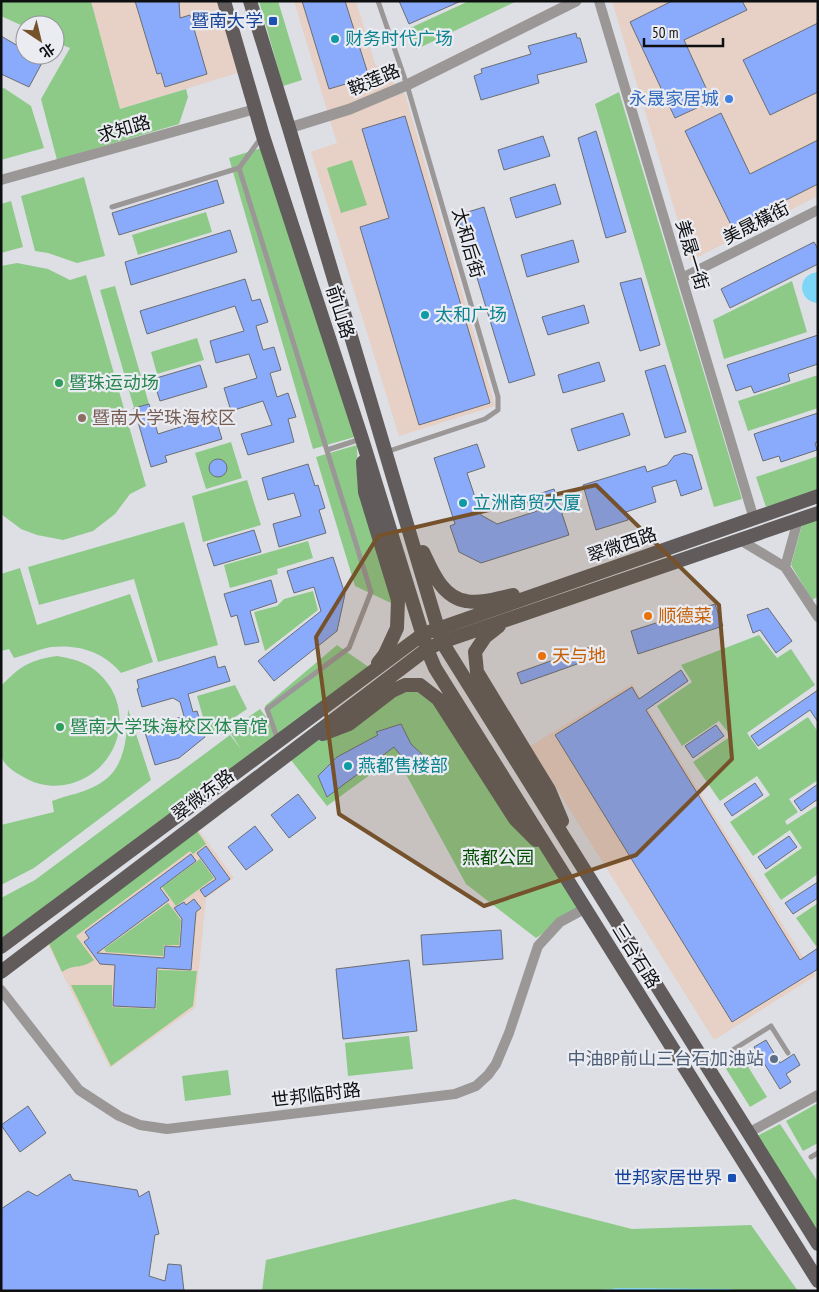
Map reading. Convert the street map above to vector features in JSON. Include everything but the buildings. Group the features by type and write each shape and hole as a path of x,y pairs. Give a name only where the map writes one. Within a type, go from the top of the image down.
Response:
{"main road":[{"name":"前山路","path":"224,1 263,136 362,439 427,649"},
{"name":"前山路","path":"250,1 440,635"},
{"path":"362,439 365,492 398,600 397,628 385,654 368,675"},
{"name":"翠微西路","path":"440,635 554,588 818,496"},
{"name":"翠微西路","path":"440,635 507,620 818,513"},
{"path":"406,520 436,578 449,594 465,602 478,602 554,588"},
{"path":"507,620 485,637 475,652 476,672 549,790 580,863"},
{"name":"翠微东路","path":"1,947 423,634 440,635"},
{"name":"翠微东路","path":"1,972 427,649 440,635"},
{"name":"三台石路","path":"440,635 818,1244"},
{"name":"三台石路","path":"427,649 435,668 818,1282"},
{"path":"304,742 349,724 392,691 405,685 420,685 438,699 515,819 553,856"}],"street":[{"name":"鞍莲路","path":"289,128 350,109 407,85 576,1"},
{"name":"美晟一街","path":"599,1 754,519"},
{"name":"求知路","path":"1,180 255,109"},
{"name":"美晟橫街","path":"682,278 818,210"},
{"path":"785,567 798,520"},
{"path":"740,540 785,567 818,617"},
{"name":"世邦临时路","path":"1,990 79,1090 119,1116 140,1125 166,1129 455,1094 476,1086 496,1064 509,1033 538,946 560,922 584,909"},
{"path":"748,1133 818,1095"}],"lane":[{"path":"378,1 407,85"},
{"name":"太和后街","path":"386,452 486,419 498,410 498,397 407,85"},
{"path":"112,207 239,168 263,136"},
{"path":"239,168 371,592 349,648 267,709 279,741"},
{"path":"326,450 362,439"},
{"path":"707,1066 771,1026 788,1053"},
{"path":"811,1157 818,1153"}],"highlighted area":[{"path":"596,485 719,605 732,759 636,855 484,906 339,814 316,637 378,536"}],"shaded area":[{"path":"91,1 224,1 244,71 120,109"},
{"path":"294,1 356,1 375,64 405,94 495,406 399,436 311,152 337,143"},
{"name":"永晟家居城","path":"612,1 818,1 818,196 690,261"},
{"path":"632,684 815,976 714,1040 530,746"},
{"path":"195,825 234,878 206,898 195,1008 110,1068 45,939"}],"green space":[{"path":"1,1 91,1 120,109 186,89 188,97 179,124 57,160 41,99 60,65 65,65 65,57 70,48 65,46 65,15 15,15 15,22 1,16"},
{"path":"259,1 278,1 302,80 283,86"},
{"path":"469,1 517,1 417,49 408,29"},
{"path":"4,88 31,106 44,148 1,160 1,89"},
{"path":"619,92 742,499 714,507 595,104"},
{"path":"264,147 358,436 313,449 229,158"},
{"path":"352,160 367,205 341,213 327,168"},
{"path":"84,177 105,256 77,263 48,253 35,251 21,196"},
{"path":"11,201 23,247 1,253 1,204"},
{"path":"206,212 212,232 138,255 132,235"},
{"name":"暨珠运动场","path":"17,263 48,269 70,280 86,275 146,486 130,494 115,514 93,531 63,540 37,535 21,529 1,514 1,266"},
{"path":"792,281 807,332 724,359 713,320"},
{"path":"115,286 149,404 134,408 100,290"},
{"path":"197,338 204,360 157,374 151,352"},
{"path":"818,375 818,408 748,431 738,401"},
{"path":"231,442 242,478 206,489 195,453"},
{"path":"357,445 358,490 393,604 355,586 316,457"},
{"path":"818,456 818,490 766,507 756,477"},
{"path":"247,480 261,525 203,542 192,496"},
{"path":"818,519 817,597 812,600 791,565 802,525"},
{"path":"184,522 218,645 158,662 134,579 39,605 28,567"},
{"path":"308,541 313,558 277,569 278,574 230,588 224,565"},
{"path":"20,568 37,625 130,594 153,662 121,673 99,655 81,648 51,647 14,658 9,649 1,651 1,574"},
{"path":"313,591 318,610 265,651 254,612 277,606 284,599"},
{"path":"759,635 777,658 791,649 815,685 747,733 759,750 808,717 818,732 818,780 789,799 798,812 785,821 787,825 818,805 818,874 781,900 764,874 802,848 790,830 753,856 730,822 770,795 757,776 720,801 693,762 731,736 719,721 682,746 657,706 692,682 681,665"},
{"path":"337,645 370,668 1,940 1,898 35,880 230,735 241,749 229,731 260,709 278,733 265,706"},
{"name":"暨南大学珠海校区体育馆","path":"57,656 89,666 105,680 115,697 119,716 118,734 112,752 100,767 84,778 55,786 31,781 4,762 1,756 1,686 14,673 26,665"},
{"path":"235,685 247,709 208,735 197,696"},
{"name":"燕都公园","path":"420,685 553,856 584,909 536,938 466,884 396,756 327,806 287,755 392,691"},
{"path":"128,709 151,780 34,868 1,885 1,825 54,812 52,801 88,790 108,778 120,761 126,741"},
{"path":"195,828 206,844 193,854 190,851 76,936 94,960 85,965 62,972 47,939"},
{"path":"200,859 214,878 176,906 162,887"},
{"path":"168,903 181,920 179,945 164,945 163,956 106,952 104,949"},
{"path":"818,903 818,945 816,946 796,918"},
{"path":"158,970 197,971 193,1006 111,1066 71,985 112,985 112,1007 156,1009"},
{"path":"409,1036 413,1069 348,1076 345,1043"},
{"path":"742,1057 767,1097 750,1107 725,1067"},
{"path":"228,1070 231,1095 185,1101 182,1076"},
{"path":"818,1103 818,1143 803,1151 786,1121"},
{"path":"780,1124 818,1182 818,1234 757,1136"},
{"path":"514,1199 632,1229 751,1225 798,1291 620,1288 594,1291 262,1291 266,1260"}],"water":[{"path":"818,272 817,303 810,301 806,297 802,287 806,277"},
{"path":"620,1288 730,1289 736,1291 594,1291"}],"place":[{"name":"暨南大学","path":"273,21"},
{"name":"财务时代广场","path":"335,39"},
{"name":"永晟家居城","path":"729,99"},
{"name":"太和广场","path":"425,315"},
{"name":"暨珠运动场","path":"59,383"},
{"name":"暨南大学珠海校区","path":"82,418"},
{"name":"立洲商贸大厦","path":"463,503"},
{"name":"顺德菜","path":"648,616"},
{"name":"天与地","path":"542,656"},
{"name":"暨南大学珠海校区体育馆","path":"60,727"},
{"name":"燕都售楼部","path":"348,766"},
{"name":"中油BP前山三台石加油站","path":"774,1059"},
{"name":"世邦家居世界","path":"732,1178"}]}
